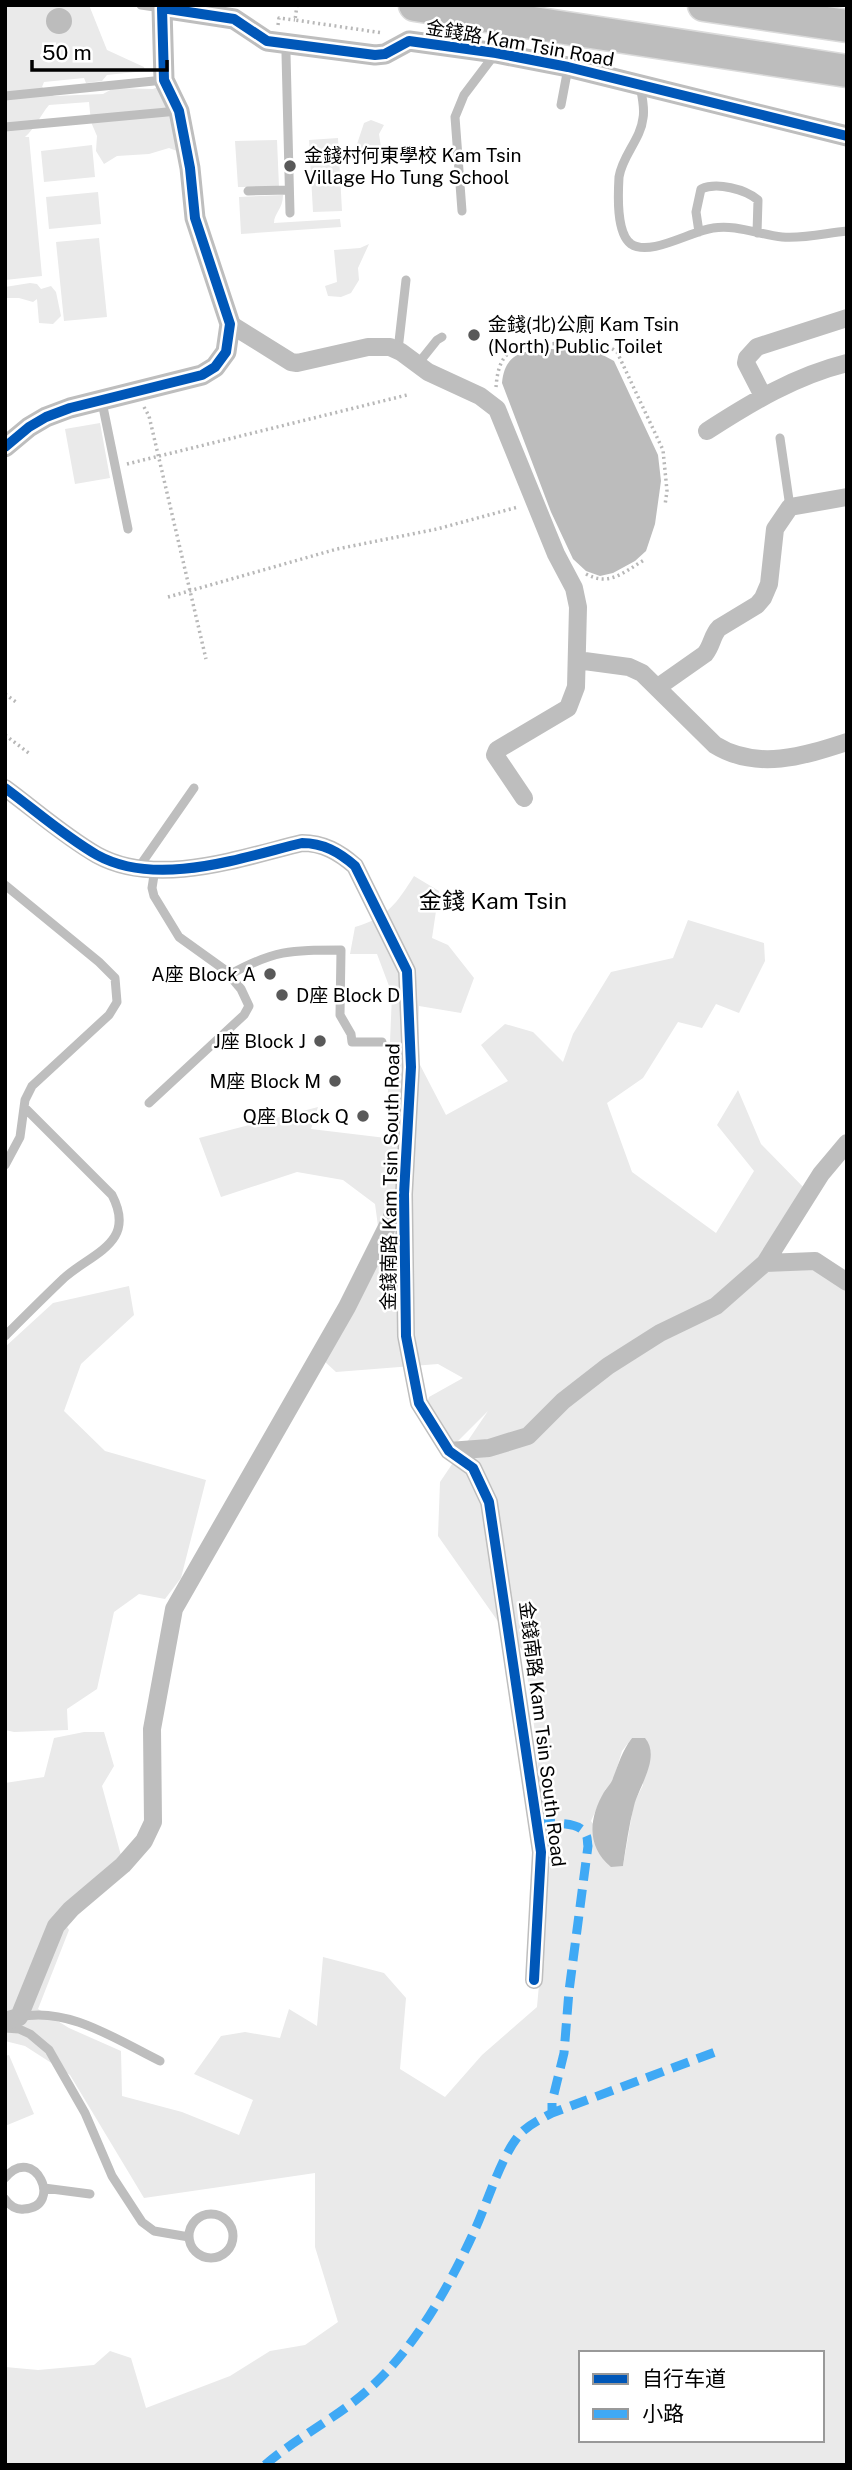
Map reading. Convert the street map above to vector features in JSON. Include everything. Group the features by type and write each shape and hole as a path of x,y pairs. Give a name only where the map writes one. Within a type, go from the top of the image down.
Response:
{"highway":[{"path":"415,5 847,71"},
{"path":"704,5 847,26"}],"street":[{"name":"金錢路 Kam Tsin Road","path":"230,324 195,218 190,168 179,111 164,80 152,7 234,19 267,41 289,44 375,55 385,54 410,41 496,53 640,84 847,136"},
{"path":"763,396 746,363 751,352 757,347 847,318"},
{"path":"5,447 46,417 202,375 215,366 226,352 230,324 291,362 297,363 380,345 398,351 428,372 480,396 498,409 556,554 577,596 576,687 568,708 498,750 495,755 524,798"},
{"path":"707,431 763,396 824,369 847,363"},
{"path":"658,687 705,654 719,628 757,605 763,598 769,584 775,529 790,507 847,497"},
{"path":"577,660 629,667 642,673 715,745 728,753 751,758 781,759 801,757 847,742"},
{"name":"金錢南路 Kam Tsin South Road","path":"5,788 99,856 122,865 175,872 302,843 314,843 342,854 355,866 407,971 411,1067 404,1194 407,1336 419,1403 449,1451 473,1468 489,1502 541,1852 534,1980"},
{"path":"449,1451 489,1448 528,1436 563,1401 608,1366 660,1333 716,1306 765,1263 821,1174 847,1143"},
{"path":"10,2022 56,1926 71,1909 123,1866 149,1832 153,1822 152,1729 174,1609 347,1307 404,1194"},
{"path":"765,1263 815,1261 847,1282"}],"lane":[{"path":"289,44 286,54 290,213"},
{"path":"462,211 455,117 464,95 496,53"},
{"path":"561,105 568,67"},
{"path":"5,96 164,80"},
{"path":"640,84 644,115 642,126 620,176 622,233 630,243 641,248 654,247 699,232 726,227 799,237 847,230"},
{"path":"5,127 179,111"},
{"path":"699,232 696,212 701,189 718,185 752,195 758,200 757,233"},
{"path":"248,191 289,190"},
{"path":"398,351 407,280"},
{"path":"418,365 436,340 442,337"},
{"path":"102,401 128,529"},
{"path":"780,438 790,507"},
{"path":"149,1103 248,1010 249,1006 241,989 229,975 179,937 152,888 147,868 194,788"},
{"path":"5,885 99,962 115,978 117,989 117,1002 109,1015 32,1086 26,1100 20,1137 5,1165"},
{"path":"229,975 253,962 284,951 341,950 340,1015 351,1034 352,1042 382,1042"},
{"path":"5,1336 67,1275 105,1249 116,1231 118,1222 116,1203 106,1187 26,1108"},
{"path":"10,2022 34,2013 74,2020 160,2061"},
{"path":"10,2022 50,2050 85,2113 111,2176 142,2222 154,2231 189,2237"},
{"path":"5,2178 15,2169 29,2168 40,2176 44,2189 40,2201 29,2209 15,2208 5,2199"},
{"path":"44,2189 90,2194"},
{"path":"210,2214 229,2223 233,2237 228,2250 209,2258 196,2252 189,2237 196,2220 210,2214"}],"path":[{"path":"295,20 297,5"},
{"path":"282,18 381,33"},
{"path":"496,390 497,372 508,353 522,346 541,343 607,346 617,352 663,450 666,505"},
{"path":"136,393 149,416 206,659"},
{"path":"115,467 407,395"},
{"path":"168,597 337,549 437,529 536,502"},
{"path":"585,573 603,580 618,576 644,560"},
{"path":"5,694 16,702"},
{"path":"5,735 30,754"}],"shaded area":[{"path":"5,5 89,5 107,50 144,67 145,71 107,75 102,81 86,83 84,78 44,82 42,87 54,96 103,94 114,88 158,87 180,143 180,152 169,148 149,154 117,156 104,164 96,151 97,136 91,122 89,102 49,105 25,137 29,137 42,276 5,280"},
{"path":"59,8 68,12 72,21 68,30 59,34 50,30 46,21 50,12"},
{"path":"371,120 384,125 379,134 382,154 365,158 355,150 364,123"},
{"path":"338,138 342,211 313,212 309,140"},
{"path":"277,140 279,187 238,187 235,141"},
{"path":"92,145 95,177 44,182 41,151"},
{"path":"98,192 101,224 49,229 46,197"},
{"path":"283,195 274,223 340,219 341,227 241,234 239,197"},
{"path":"99,238 107,317 64,321 56,242"},
{"path":"369,244 358,268 359,280 351,293 341,297 328,296 325,286 337,282 334,250 360,248"},
{"path":"37,284 41,289 51,286 56,292 61,316 53,324 39,323 37,299 33,302 5,298 5,287"},
{"path":"552,349 599,353 614,361 658,455 661,481 655,524 646,551 635,561 613,573 600,576 586,571 573,559 551,512 502,383 507,364 512,359 525,352"},
{"path":"100,423 110,478 75,484 65,429"},
{"path":"414,876 439,891 432,938 448,945 474,978 461,1013 419,1006 418,1061 446,1115 508,1081 481,1045 505,1024 533,1032 563,1062 573,1034 611,972 673,958 688,920 764,943 765,961 739,1013 716,1004 702,1028 678,1022 643,1078 607,1103 632,1172 716,1233 754,1171 717,1125 738,1090 761,1144 809,1193 765,1263 833,1272 847,1294 847,2465 5,2465 5,2367 38,2370 94,2365 110,2351 131,2358 146,2408 230,2376 270,2351 305,2345 338,2322 315,2247 315,2173 144,2198 70,2075 25,2046 5,2041 5,1783 44,1777 54,1738 84,1732 104,1732 114,1766 102,1786 122,1859 57,1912 69,1930 38,2009 69,2028 121,2051 122,2096 182,2112 239,2135 253,2100 194,2074 221,2036 245,2032 280,2038 289,2009 317,2026 323,1957 384,1973 406,1998 400,2069 445,2097 482,2055 537,2007 550,1862 524,1652 497,1620 438,1536 440,1482 488,1411 455,1444 425,1409 429,1397 463,1378 438,1364 336,1372 323,1360 380,1241 375,1204 343,1180 297,1172 221,1197 199,1138 318,1107 311,1129 386,1138 392,994 377,954 350,954 355,927 375,919 396,902","holes":["632,1738 643,1785 634,1803 623,1866 591,1821 605,1790 613,1781 622,1751"]},
{"path":"129,1286 134,1315 81,1364 64,1411 105,1451 206,1480 181,1578 165,1599 139,1594 114,1612 97,1689 67,1709 68,1730 5,1730 5,1347 53,1303"},
{"path":"632,1738 645,1738 651,1754 650,1763 634,1806 623,1866 611,1867 597,1850 592,1831 593,1822 599,1802 612,1782 623,1752"},
{"path":"9,2055 34,2114 5,2126 5,2056"}],"marked path":[{"path":"537,1823 578,1827 586,1835 588,1846 569,1991 564,2053 552,2102 552,2113"},
{"path":"265,2465 369,2389 417,2334 456,2269 502,2164 514,2141 524,2130 552,2113 718,2051"}],"cycle path":[{"path":"5,447 29,427 70,408 202,375 215,367 226,352 230,324 195,218 190,168 179,111 164,80 162,8 234,19 267,41 375,55 385,54 409,41 496,53 568,67 847,136"},
{"path":"5,788 85,848 120,865 172,870 226,862 302,843 330,849 355,866 407,971 411,1067 404,1194 406,1336 419,1403 449,1451 473,1468 489,1502 541,1852 534,1980"}],"place":[{"name":"金錢村何東學校 Kam Tsin Village Ho Tung School","path":"290,166"},
{"name":"金錢(北)公廁 Kam Tsin (North) Public Toilet","path":"474,335"},
{"name":"A座 Block A","path":"270,974"},
{"name":"D座 Block D","path":"282,995"},
{"name":"J座 Block J","path":"320,1041"},
{"name":"M座 Block M","path":"335,1081"},
{"name":"Q座 Block Q","path":"363,1116"}],"district":[{"name":"金錢 Kam Tsin","path":"493,901"}]}
